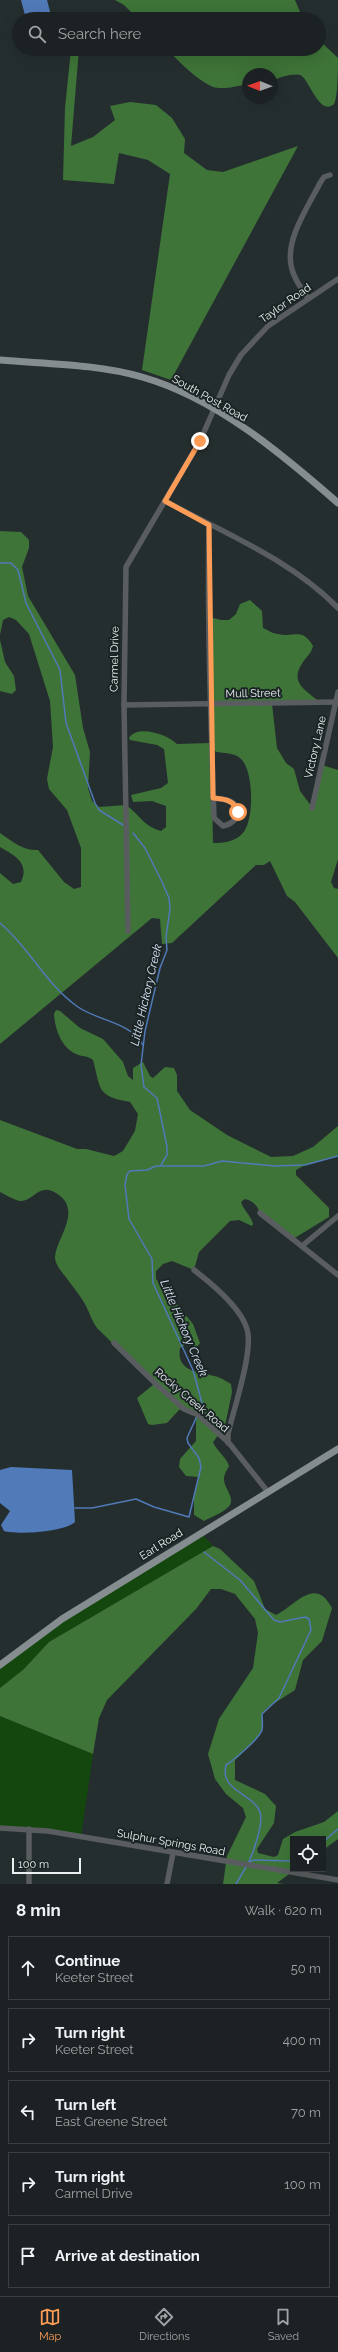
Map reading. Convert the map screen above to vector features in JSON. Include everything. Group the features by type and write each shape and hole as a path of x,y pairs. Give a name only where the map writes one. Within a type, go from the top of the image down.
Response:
{"main road":[{"name":"South Post Road","path":"0,360 130,374 176,390 214,410 267,443 338,503"},
{"name":"Earl Road","path":"0,1665 62,1619 338,1449"}],"street":[{"path":"308,298 294,273 290,251 295,235 320,183 324,177 330,175"},
{"name":"Taylor Road","path":"214,410 229,375 241,355 268,326 338,279"},
{"name":"Carmel Drive","path":"128,931 124,705 126,567 200,441 214,410"},
{"path":"165,501 288,567 338,608"},
{"path":"209,525 211,704 213,798 214,818 223,826 231,824 236,819 238,812 236,805 230,801 213,798"},
{"name":"Victory Lane","path":"312,808 338,692"},
{"name":"Mull Street","path":"124,705 335,702"},
{"path":"260,1213 338,1275"},
{"path":"302,1246 338,1216"},
{"path":"194,1270 236,1310 248,1330 247,1351 228,1434 229,1443"},
{"name":"Rocky Creek Road","path":"114,1344 184,1409 198,1415 229,1443 268,1492"},
{"name":"Sulphur Springs Road","path":"0,1828 29,1829 338,1880"},
{"path":"28,1884 29,1829"},
{"path":"167,1884 173,1853"}],"green space":[{"path":"115,0 295,0 300,12 131,12 124,5"},
{"path":"326,47 338,58 338,82 336,95 334,104 329,107 319,101 300,75 290,75 278,78 278,68 242,68 242,85 226,88 213,87 194,75 174,56 326,56"},
{"path":"70,56 78,56 71,146 93,137 115,120 110,106 130,102 156,105 172,118 185,139 184,153 207,170 223,172 298,146 171,380 142,370 170,174 148,160 119,153 114,184 63,180 65,108"},
{"path":"0,531 21,532 29,540 29,548 22,567 28,596 75,675 83,728 90,752 88,788 92,801 99,807 126,805 155,829 161,831 166,827 166,806 152,801 133,802 131,795 161,788 168,783 164,749 157,745 130,740 129,738 133,734 146,731 160,734 177,744 211,743 213,843 229,842 239,837 246,828 249,819 251,796 248,773 245,764 238,756 216,752 213,748 209,617 229,620 236,614 240,604 250,600 262,611 263,628 276,634 302,635 309,640 313,646 299,669 298,681 305,690 321,703 272,704 277,748 286,763 294,769 300,791 312,807 322,765 338,770 338,859 331,882 334,888 338,889 338,958 295,902 287,896 270,861 264,865 256,865 172,943 162,944 160,919 152,918 0,1044 0,873 13,884 21,882 23,870 19,860 0,847 0,833 27,849 38,850 64,882 74,889 81,887 81,848 67,810 49,789 47,779 53,747 50,701 29,634 16,620 9,617 3,620 0,635"},
{"path":"0,640 5,662 14,676 16,690 12,694 0,691"},
{"path":"56,1010 60,1011 80,1028 103,1039 123,1062 128,1076 133,1080 133,1068 143,1062 150,1076 153,1078 165,1067 174,1068 177,1075 177,1091 190,1110 227,1135 271,1157 293,1156 313,1147 338,1126 338,1156 305,1165 296,1170 296,1175 329,1208 329,1217 293,1239 260,1213 254,1204 245,1199 241,1202 243,1208 252,1221 252,1226 239,1220 230,1221 199,1252 194,1270 172,1261 163,1264 156,1271 156,1279 193,1324 200,1343 197,1347 185,1345 180,1348 181,1362 189,1369 218,1377 231,1384 232,1392 225,1426 213,1442 226,1459 229,1466 225,1474 224,1482 230,1494 231,1502 230,1506 224,1511 204,1521 194,1515 194,1497 199,1477 186,1476 179,1467 180,1459 196,1441 196,1414 184,1409 179,1410 167,1423 152,1425 148,1424 137,1398 154,1384 97,1328 84,1302 60,1270 56,1262 56,1249 68,1216 68,1208 64,1200 50,1190 41,1191 29,1199 20,1201 0,1192 0,1120 77,1149 86,1149 114,1156 123,1151 135,1131 138,1114 130,1102 119,1100 105,1094 99,1084 93,1060 89,1057 80,1056 66,1047 57,1031 54,1014"},
{"path":"201,1533 213,1546 49,1642 24,1669 0,1688 0,1665 12,1655"},
{"path":"213,1546 220,1549 254,1581 265,1609 276,1615 306,1595 312,1593 319,1594 326,1599 332,1608 322,1641 303,1660 295,1690 267,1708 262,1714 262,1730 256,1739 235,1760 235,1780 265,1794 276,1806 274,1823 257,1849 258,1853 274,1857 278,1855 283,1839 295,1832 324,1822 338,1811 338,1839 326,1848 326,1836 290,1836 290,1872 292,1872 277,1883 284,1884 223,1884 227,1856 246,1817 243,1808 226,1794 215,1779 208,1754 219,1719 253,1668 258,1633 255,1619 235,1594 221,1589 211,1589 196,1609 107,1700 99,1718 93,1754 0,1716 0,1688 24,1669 49,1642"},
{"path":"0,1716 93,1754 81,1837 0,1828"}],"water":[{"path":"21,0 47,0 50,12 24,12"},
{"path":"11,1467 72,1470 75,1522 62,1528 41,1532 19,1533 4,1531 1,1525 10,1511 0,1503 0,1470"}],"waterway":[{"name":"Little Hickory Creek","path":"0,563 11,563 18,570 26,603 60,670 66,723 95,803 99,810 123,825"},
{"name":"Little Hickory Creek","path":"133,833 145,848 162,882 169,898 170,909 166,937 167,950 160,968 145,1031 141,1065 144,1087 157,1098 167,1147 167,1155 161,1165"},
{"path":"0,923 11,933 47,977 67,998 86,1012 131,1031 138,1037 143,1045"},
{"name":"Little Hickory Creek","path":"199,1413 202,1403 193,1370 153,1283 152,1259 129,1219 125,1185 127,1174 130,1171 147,1170 156,1166 204,1166 222,1161 275,1166 305,1165 338,1156"},
{"path":"75,1508 92,1508 136,1499 154,1507 189,1517 201,1467 199,1458 188,1443 187,1438 197,1416"},
{"name":"Little Hickory Creek","path":"204,1552 240,1580 274,1620 280,1622 305,1617 309,1619 311,1630 279,1698 262,1714 262,1730 260,1734 246,1749 226,1765 225,1774 227,1781 251,1800 260,1812 261,1823 255,1846 248,1864"},
{"path":"326,1839 338,1829"},
{"path":"249,1862 254,1860 290,1861"},
{"name":"Little Hickory Creek","path":"236,1884 246,1867"}],"route":[{"path":"200,441 165,501 209,525 208,557 213,798 230,801 236,805 238,812"}]}
